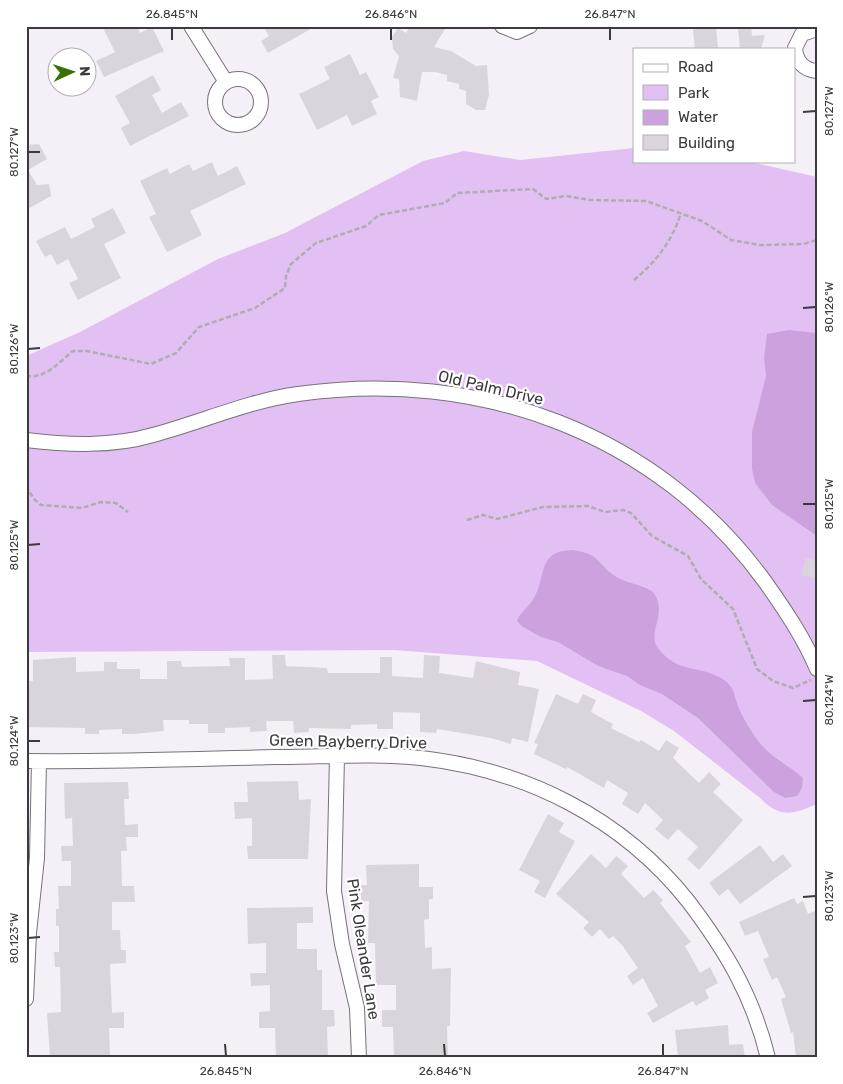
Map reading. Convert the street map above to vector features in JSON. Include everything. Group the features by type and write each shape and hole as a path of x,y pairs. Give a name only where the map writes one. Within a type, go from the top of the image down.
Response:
{"street":[{"path":"191,26 226,82"},
{"path":"502,26 517,32 530,26"},
{"path":"795,48 802,34 817,29"},
{"path":"796,51 800,64 806,69 817,70"},
{"name":"Old Palm Drive","path":"26,440 52,443 108,443 152,436 253,404 296,394 351,388 404,388 460,394 507,405 556,420 602,442 646,468 713,520 747,557 780,602 807,646 813,675"},
{"name":"Green Bayberry Drive","path":"33,761 337,756 420,758 490,770 542,788 613,829 646,856 677,888 706,925 735,970 760,1023 768,1058"},
{"name":"Pink Oleander Lane","path":"337,756 334,891 342,944 357,1008 359,1058"},
{"path":"26,999 29,933 37,858 33,761"}],"path":[{"path":"26,376 32,377 55,368 73,351 87,351 151,364 176,353 199,327 255,308 285,288 286,276 291,264 316,243 366,226 380,215 445,203 457,193 533,189 546,199 566,196 590,200 646,201 702,221 731,240 760,245 803,244 817,240"},
{"path":"634,280 654,263 676,228 681,213"},
{"path":"26,486 34,499 41,505 82,508 101,502 116,503 128,512"},
{"path":"467,520 483,514 497,519 543,508 588,506 605,512 623,510 631,514 652,536 688,556 701,579 733,609 757,669 773,681 793,688 813,675"}],"green space":[{"path":"633,148 633,162 751,162 817,177 817,804 800,811 787,813 774,809 674,731 641,711 537,661 394,650 26,652 26,356 80,332 218,259 285,233 423,161 464,151 520,160"}],"water":[{"path":"789,330 817,333 817,536 772,505 755,483 752,469 752,432 766,376 764,358 767,334"},
{"path":"572,550 593,556 619,578 652,591 659,607 655,635 655,642 658,648 674,662 682,666 707,672 728,683 734,692 738,706 750,730 759,742 803,778 802,788 797,796 785,798 774,792 698,718 662,694 640,685 627,676 598,666 558,642 541,637 523,627 517,621 534,598 548,560 561,551"}],"building":[{"path":"102,26 137,26 140,33 152,27 164,51 104,77 98,65 98,60 115,52"},
{"path":"263,26 316,26 268,53 261,41 269,36"},
{"path":"410,26 435,26 445,29 434,47 451,51 476,66 487,65 489,95 485,110 476,110 466,104 466,91 459,89 459,84 447,81 447,75 435,72 422,72 417,101 400,97 399,79 393,78 399,56 393,49 392,37 398,28 406,33"},
{"path":"698,26 716,26 718,48 695,48 693,30"},
{"path":"751,26 752,36 765,35 761,48 740,48 738,28"},
{"path":"350,54 360,75 366,72 379,97 371,101 377,114 352,126 347,115 317,130 299,94 330,79 324,67"},
{"path":"153,75 161,90 152,95 162,113 181,102 189,116 130,146 121,128 130,123 115,96"},
{"path":"39,144 47,159 28,170 37,185 49,184 51,196 26,210 26,145"},
{"path":"212,162 218,176 237,166 246,184 190,211 202,235 167,252 149,217 156,214 140,181 167,168 170,174 189,164 193,171"},
{"path":"113,208 126,233 104,244 121,278 78,300 69,283 78,279 68,259 57,265 51,254 45,257 36,241 65,227 71,239 95,227 91,219"},
{"path":"806,558 817,561 817,579 801,575"},
{"path":"272,655 285,655 286,666 327,668 328,673 380,673 380,657 392,657 392,676 423,678 424,655 440,656 439,673 473,678 476,661 520,672 518,685 539,689 528,742 512,738 511,744 491,738 437,729 436,733 420,732 420,713 393,712 393,729 377,729 377,724 351,725 351,729 309,728 309,732 294,733 293,721 266,721 267,731 250,732 250,727 225,728 225,733 208,733 208,724 189,724 189,720 163,720 164,731 133,734 122,734 122,729 99,730 99,734 85,734 85,728 26,727 26,681 33,681 33,660 76,657 76,672 104,671 104,662 117,662 117,669 140,669 140,679 167,679 167,661 181,661 182,667 230,666 229,658 245,658 245,680 273,679"},
{"path":"556,694 578,704 583,694 596,700 591,712 613,724 611,728 639,742 641,740 659,751 666,740 679,748 673,758 699,783 709,772 721,784 713,792 743,820 699,870 687,859 698,847 678,829 668,840 655,829 663,820 645,803 638,814 622,804 628,793 607,780 604,788 567,767 566,769 534,754 538,744 534,743"},
{"path":"298,781 299,800 311,799 308,859 248,859 247,846 252,846 252,818 235,819 234,802 248,802 247,782"},
{"path":"128,782 129,799 124,799 125,825 138,824 138,837 126,837 127,851 121,851 122,886 134,886 135,902 112,902 112,930 120,930 121,950 126,950 126,963 110,964 112,1013 124,1012 124,1028 109,1028 110,1058 50,1058 47,1013 61,1012 60,967 55,967 54,952 59,952 59,926 56,926 56,909 59,909 58,886 71,886 71,861 62,861 61,846 73,846 72,818 65,819 64,783"},
{"path":"548,814 564,823 559,832 575,841 545,898 534,892 540,881 519,870"},
{"path":"760,845 773,862 783,854 792,866 740,904 728,889 719,896 709,883"},
{"path":"591,854 606,868 616,856 628,866 621,874 644,898 653,890 663,900 660,903 691,942 685,946 700,973 710,967 718,983 705,990 709,998 696,1006 693,1001 653,1023 647,1013 658,1006 643,978 633,985 627,976 638,968 622,945 613,936 609,939 600,929 592,937 583,928 589,922 556,894"},
{"path":"419,864 419,887 433,887 433,899 429,899 429,919 424,920 425,948 432,947 432,969 451,968 450,1026 447,1026 448,1058 394,1058 393,1027 382,1027 382,1010 396,1010 396,985 376,985 375,943 368,943 369,901 361,901 361,885 367,885 366,865"},
{"path":"794,898 797,904 803,901 808,914 817,910 817,1058 796,1058 793,1032 791,1033 781,999 786,997 777,977 772,980 763,959 769,957 758,931 745,936 739,922"},
{"path":"313,907 313,923 297,923 297,949 317,949 317,970 322,970 322,1010 334,1010 335,1026 327,1027 328,1058 276,1058 275,1028 259,1028 259,1012 270,1011 270,985 251,986 250,973 266,973 266,943 248,944 247,908"},
{"path":"728,1025 729,1045 743,1044 745,1058 678,1058 675,1030"}]}
